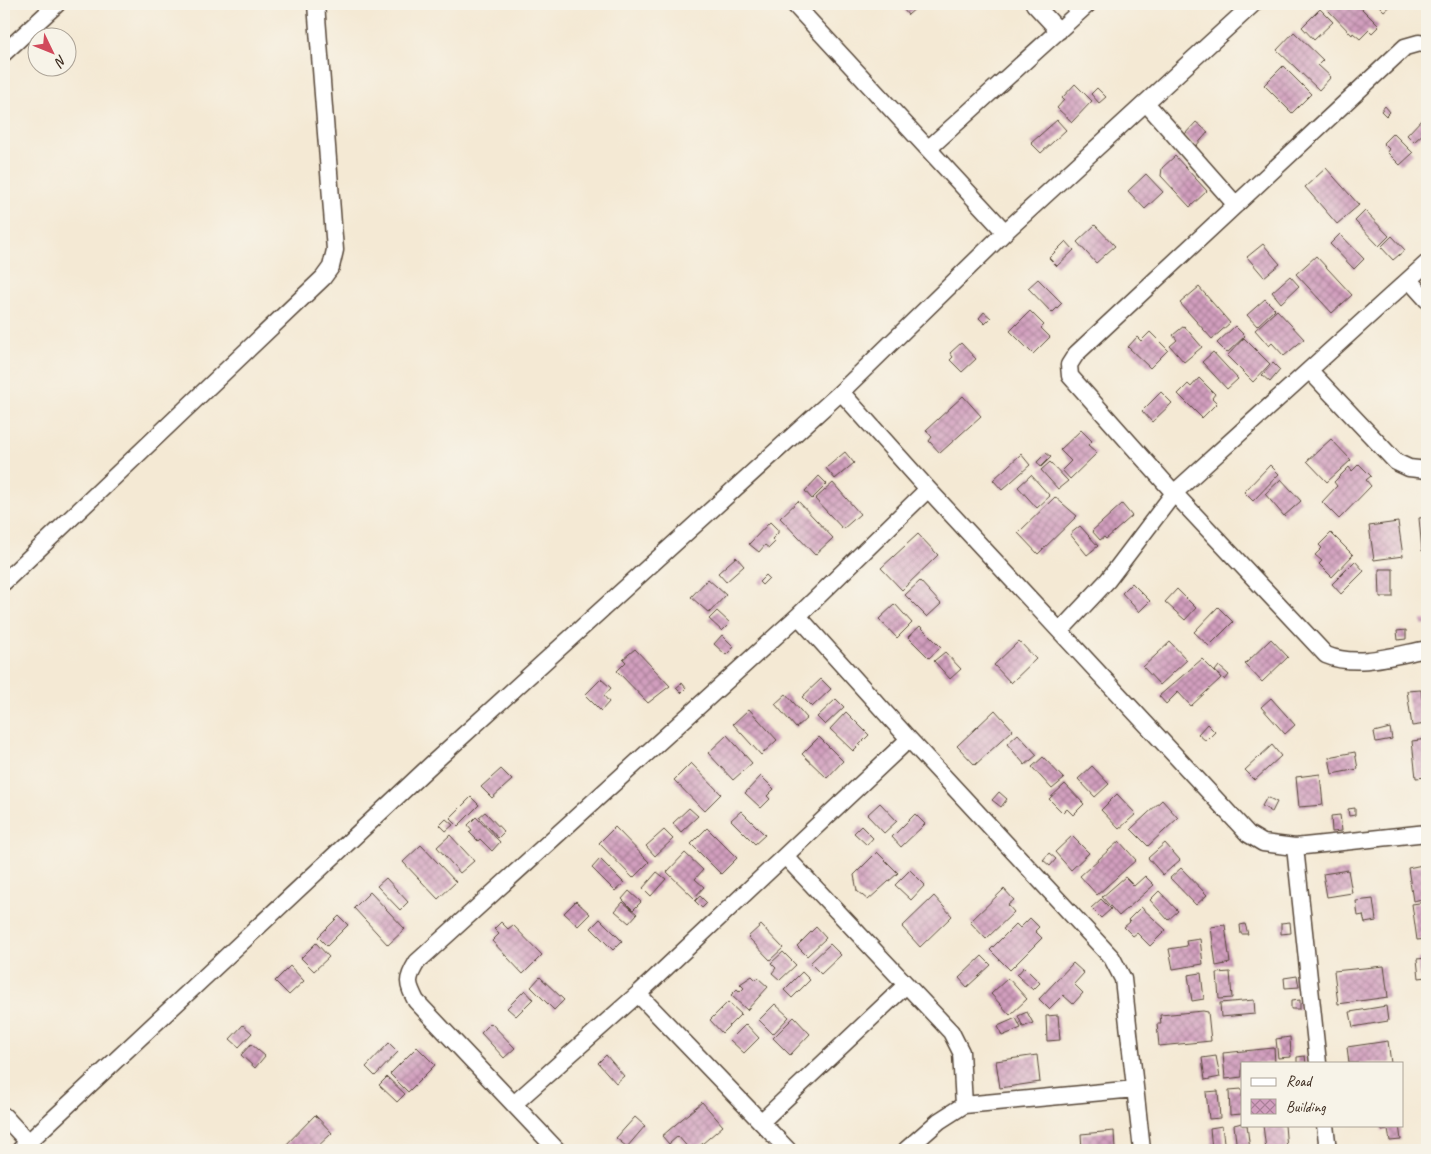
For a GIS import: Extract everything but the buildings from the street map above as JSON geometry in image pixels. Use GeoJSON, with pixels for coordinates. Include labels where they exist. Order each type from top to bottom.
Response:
{"type":"FeatureCollection","features":[{"type":"Feature","properties":{"kind":"street"},"geometry":{"type":"LineString","coordinates":[[4,53],[57,4]]}},
{"type":"Feature","properties":{"kind":"street"},"geometry":{"type":"LineString","coordinates":[[4,582],[324,278],[331,266],[335,250],[316,4]]}},
{"type":"Feature","properties":{"kind":"street"},"geometry":{"type":"LineString","coordinates":[[794,4],[1005,232]]}},
{"type":"Feature","properties":{"kind":"street"},"geometry":{"type":"LineString","coordinates":[[1034,4],[1059,31]]}},
{"type":"Feature","properties":{"kind":"street"},"geometry":{"type":"LineString","coordinates":[[928,149],[1088,4]]}},
{"type":"Feature","properties":{"kind":"street"},"geometry":{"type":"LineString","coordinates":[[4,1116],[24,1146],[433,763],[840,392],[1005,232],[1254,4]]}},
{"type":"Feature","properties":{"kind":"street"},"geometry":{"type":"LineString","coordinates":[[1427,45],[1419,43],[1406,47],[1076,354],[1069,365],[1070,376],[1174,493],[1326,655],[1340,661],[1354,661],[1427,649]]}},
{"type":"Feature","properties":{"kind":"street"},"geometry":{"type":"LineString","coordinates":[[1146,103],[1236,205]]}},
{"type":"Feature","properties":{"kind":"street"},"geometry":{"type":"LineString","coordinates":[[1060,630],[1108,580],[1174,493],[1427,263]]}},
{"type":"Feature","properties":{"kind":"street"},"geometry":{"type":"LineString","coordinates":[[1409,280],[1427,300]]}},
{"type":"Feature","properties":{"kind":"street"},"geometry":{"type":"LineString","coordinates":[[1310,371],[1396,462],[1409,468],[1427,470]]}},
{"type":"Feature","properties":{"kind":"street"},"geometry":{"type":"LineString","coordinates":[[840,392],[1248,834],[1263,843],[1295,847],[1427,833]]}},
{"type":"Feature","properties":{"kind":"street"},"geometry":{"type":"LineString","coordinates":[[557,1150],[416,1001],[408,985],[409,974],[417,962],[798,616],[928,489]]}},
{"type":"Feature","properties":{"kind":"street"},"geometry":{"type":"LineString","coordinates":[[798,616],[1112,958],[1123,980],[1142,1150]]}},
{"type":"Feature","properties":{"kind":"street"},"geometry":{"type":"LineString","coordinates":[[514,1103],[638,994],[786,857],[909,739]]}},
{"type":"Feature","properties":{"kind":"street"},"geometry":{"type":"LineString","coordinates":[[1295,847],[1318,1062]]}},
{"type":"Feature","properties":{"kind":"street"},"geometry":{"type":"LineString","coordinates":[[786,857],[951,1032],[961,1052],[964,1105]]}},
{"type":"Feature","properties":{"kind":"street"},"geometry":{"type":"LineString","coordinates":[[762,1122],[906,985]]}},
{"type":"Feature","properties":{"kind":"street"},"geometry":{"type":"LineString","coordinates":[[638,994],[788,1150]]}},
{"type":"Feature","properties":{"kind":"street"},"geometry":{"type":"LineString","coordinates":[[906,1150],[939,1121],[964,1105],[1135,1089]]}},
{"type":"Feature","properties":{"kind":"street"},"geometry":{"type":"LineString","coordinates":[[1325,1126],[1328,1150]]}}]}
